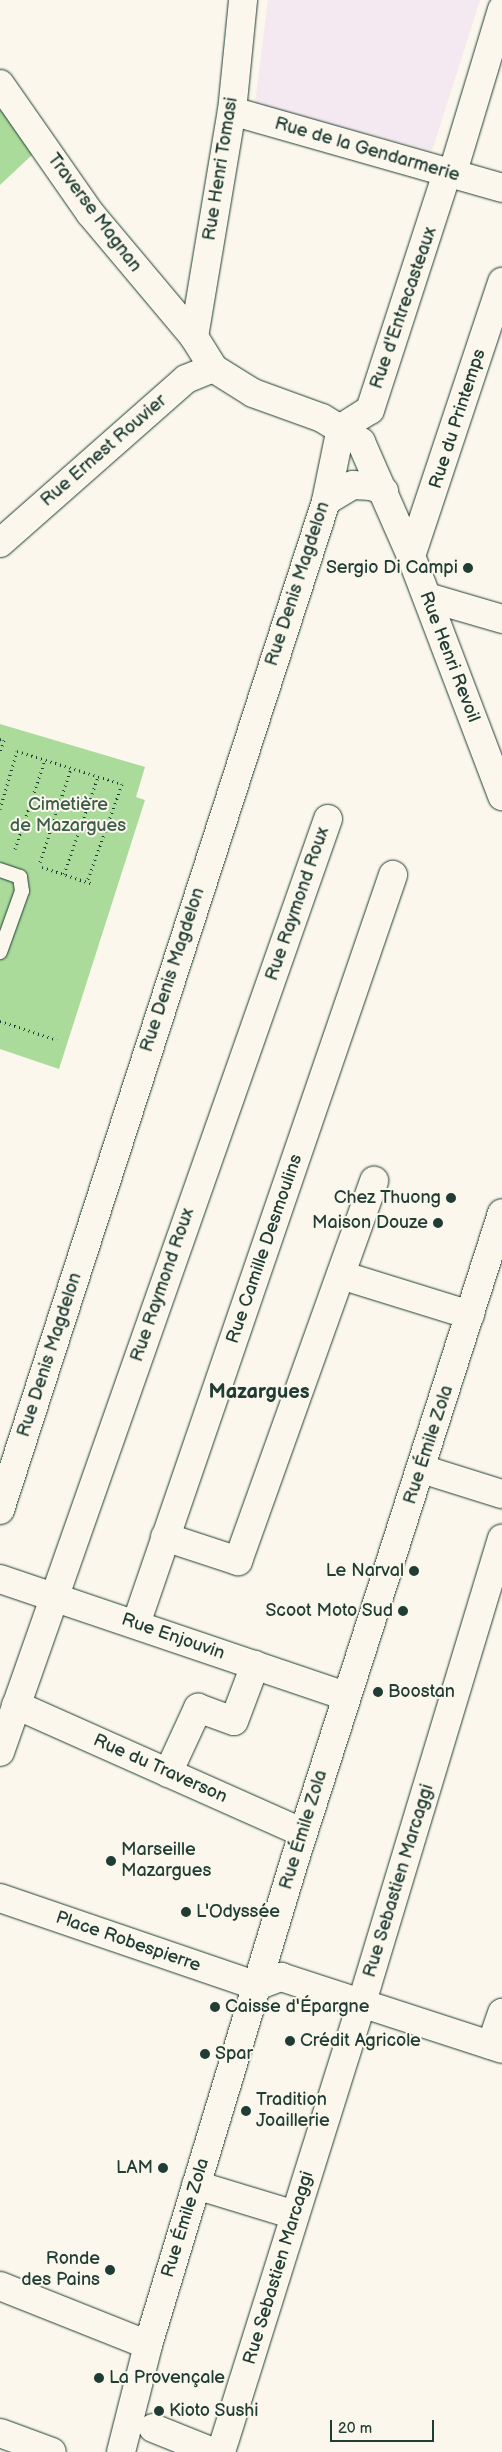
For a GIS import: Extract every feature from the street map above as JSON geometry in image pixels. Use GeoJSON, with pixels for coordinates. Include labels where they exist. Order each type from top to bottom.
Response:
{"type":"FeatureCollection","features":[{"type":"Feature","properties":{"kind":"street","name":"Rue Henri Tomasi"},"geometry":{"type":"LineString","coordinates":[[194,337],[232,111],[243,0]]}},
{"type":"Feature","properties":{"kind":"street","name":"Rue d'Entrecasteaux"},"geometry":{"type":"LineString","coordinates":[[341,428],[370,410],[450,174],[502,9]]}},
{"type":"Feature","properties":{"kind":"street","name":"Traverse Magnan"},"geometry":{"type":"LineString","coordinates":[[0,84],[90,214],[194,337]]}},
{"type":"Feature","properties":{"kind":"street","name":"Rue de la Gendarmerie"},"geometry":{"type":"LineString","coordinates":[[232,111],[502,188]]}},
{"type":"Feature","properties":{"kind":"street","name":"Rue du Printemps"},"geometry":{"type":"LineString","coordinates":[[411,556],[502,282]]}},
{"type":"Feature","properties":{"kind":"street","name":"Rue Henri Revoil"},"geometry":{"type":"LineString","coordinates":[[194,337],[213,368],[253,393],[341,428],[361,442],[411,556],[502,796]]}},
{"type":"Feature","properties":{"kind":"street","name":"Rue Ernest Rouvier"},"geometry":{"type":"LineString","coordinates":[[0,543],[186,378],[213,368]]}},
{"type":"Feature","properties":{"kind":"street","name":"Rue Denis Magdelon"},"geometry":{"type":"LineString","coordinates":[[0,1510],[326,501],[341,428]]}},
{"type":"Feature","properties":{"kind":"street"},"geometry":{"type":"LineString","coordinates":[[326,501],[352,485],[384,491]]}},
{"type":"Feature","properties":{"kind":"street"},"geometry":{"type":"LineString","coordinates":[[427,597],[502,619]]}},
{"type":"Feature","properties":{"kind":"street","name":"Rue Raymond Roux"},"geometry":{"type":"LineString","coordinates":[[0,1752],[53,1596],[328,819]]}},
{"type":"Feature","properties":{"kind":"street","name":"Rue Camille Desmoulins"},"geometry":{"type":"LineString","coordinates":[[136,1624],[394,875]]}},
{"type":"Feature","properties":{"kind":"street"},"geometry":{"type":"LineString","coordinates":[[166,1537],[238,1561],[374,1180]]}},
{"type":"Feature","properties":{"kind":"street","name":"Rue Émile Zola"},"geometry":{"type":"LineString","coordinates":[[121,2452],[148,2345],[345,1696],[422,1470],[502,1212]]}},
{"type":"Feature","properties":{"kind":"street"},"geometry":{"type":"LineString","coordinates":[[341,1275],[470,1315]]}},
{"type":"Feature","properties":{"kind":"street"},"geometry":{"type":"LineString","coordinates":[[422,1470],[502,1494]]}},
{"type":"Feature","properties":{"kind":"street","name":"Rue Sebastien Marcaggi"},"geometry":{"type":"LineString","coordinates":[[220,2452],[362,2002],[502,1539]]}},
{"type":"Feature","properties":{"kind":"street","name":"Rue Enjouvin"},"geometry":{"type":"LineString","coordinates":[[0,1578],[345,1696]]}},
{"type":"Feature","properties":{"kind":"street"},"geometry":{"type":"LineString","coordinates":[[168,1773],[198,1708],[234,1721],[255,1665]]}},
{"type":"Feature","properties":{"kind":"street","name":"Rue du Traverson"},"geometry":{"type":"LineString","coordinates":[[16,1705],[303,1833]]}},
{"type":"Feature","properties":{"kind":"street","name":"Place Robespierre"},"geometry":{"type":"LineString","coordinates":[[0,1898],[257,1986]]}},
{"type":"Feature","properties":{"kind":"street"},"geometry":{"type":"LineString","coordinates":[[257,1986],[281,1977],[497,2047],[502,2013]]}},
{"type":"Feature","properties":{"kind":"street"},"geometry":{"type":"LineString","coordinates":[[196,2185],[296,2215]]}},
{"type":"Feature","properties":{"kind":"street"},"geometry":{"type":"LineString","coordinates":[[0,2286],[148,2345]]}},
{"type":"Feature","properties":{"kind":"street"},"geometry":{"type":"LineString","coordinates":[[153,2428],[213,2452]]}},
{"type":"Feature","properties":{"kind":"street"},"geometry":{"type":"LineString","coordinates":[[0,2433],[52,2452]]}},
{"type":"Feature","properties":{"kind":"lane"},"geometry":{"type":"LineString","coordinates":[[0,870],[20,877],[22,891],[0,952]]}},
{"type":"Feature","properties":{"kind":"path"},"geometry":{"type":"LineString","coordinates":[[0,739],[4,740],[0,752]]}},
{"type":"Feature","properties":{"kind":"path"},"geometry":{"type":"LineString","coordinates":[[0,809],[17,751],[122,784],[87,882]]}},
{"type":"Feature","properties":{"kind":"path"},"geometry":{"type":"LineString","coordinates":[[12,857],[45,760]]}},
{"type":"Feature","properties":{"kind":"path"},"geometry":{"type":"LineString","coordinates":[[39,866],[71,768]]}},
{"type":"Feature","properties":{"kind":"path"},"geometry":{"type":"LineString","coordinates":[[64,874],[98,777]]}},
{"type":"Feature","properties":{"kind":"path"},"geometry":{"type":"LineString","coordinates":[[30,862],[94,884]]}},
{"type":"Feature","properties":{"kind":"path"},"geometry":{"type":"LineString","coordinates":[[0,1021],[57,1040]]}},
{"type":"Feature","properties":{"kind":"shaded area"},"geometry":{"type":"Polygon","coordinates":[[[268,0],[480,0],[432,151],[255,104],[268,0]]]}},
{"type":"Feature","properties":{"kind":"green space"},"geometry":{"type":"Polygon","coordinates":[[[0,101],[33,154],[0,185],[0,101]]]}},
{"type":"Feature","properties":{"kind":"green space","name":"Cimetière de Mazargues"},"geometry":{"type":"Polygon","coordinates":[[[0,724],[145,767],[136,797],[145,800],[59,1069],[0,1049],[0,724]]]}},
{"type":"Feature","properties":{"kind":"place","name":"Sergio Di Campi"},"geometry":{"type":"Point","coordinates":[468,568]}},
{"type":"Feature","properties":{"kind":"place","name":"Chez Thuong"},"geometry":{"type":"Point","coordinates":[451,1198]}},
{"type":"Feature","properties":{"kind":"place","name":"Maison Douze"},"geometry":{"type":"Point","coordinates":[438,1223]}},
{"type":"Feature","properties":{"kind":"place","name":"Le Narval"},"geometry":{"type":"Point","coordinates":[414,1571]}},
{"type":"Feature","properties":{"kind":"place","name":"Scoot Moto Sud"},"geometry":{"type":"Point","coordinates":[403,1611]}},
{"type":"Feature","properties":{"kind":"place","name":"Boostan"},"geometry":{"type":"Point","coordinates":[378,1692]}},
{"type":"Feature","properties":{"kind":"place","name":"Marseille Mazargues"},"geometry":{"type":"Point","coordinates":[111,1861]}},
{"type":"Feature","properties":{"kind":"place","name":"L'Odyssée"},"geometry":{"type":"Point","coordinates":[186,1912]}},
{"type":"Feature","properties":{"kind":"place","name":"Caisse d'Épargne"},"geometry":{"type":"Point","coordinates":[215,2007]}},
{"type":"Feature","properties":{"kind":"place","name":"Crédit Agricole"},"geometry":{"type":"Point","coordinates":[290,2041]}},
{"type":"Feature","properties":{"kind":"place","name":"Spar"},"geometry":{"type":"Point","coordinates":[205,2054]}},
{"type":"Feature","properties":{"kind":"place","name":"Tradition Joaillerie"},"geometry":{"type":"Point","coordinates":[246,2111]}},
{"type":"Feature","properties":{"kind":"place","name":"LAM"},"geometry":{"type":"Point","coordinates":[163,2168]}},
{"type":"Feature","properties":{"kind":"place","name":"Ronde des Pains"},"geometry":{"type":"Point","coordinates":[110,2270]}},
{"type":"Feature","properties":{"kind":"place","name":"La Provençale"},"geometry":{"type":"Point","coordinates":[99,2378]}},
{"type":"Feature","properties":{"kind":"place","name":"Kioto Sushi"},"geometry":{"type":"Point","coordinates":[159,2411]}},
{"type":"Feature","properties":{"kind":"district","name":"Mazargues"},"geometry":{"type":"Point","coordinates":[259,1392]}}]}
